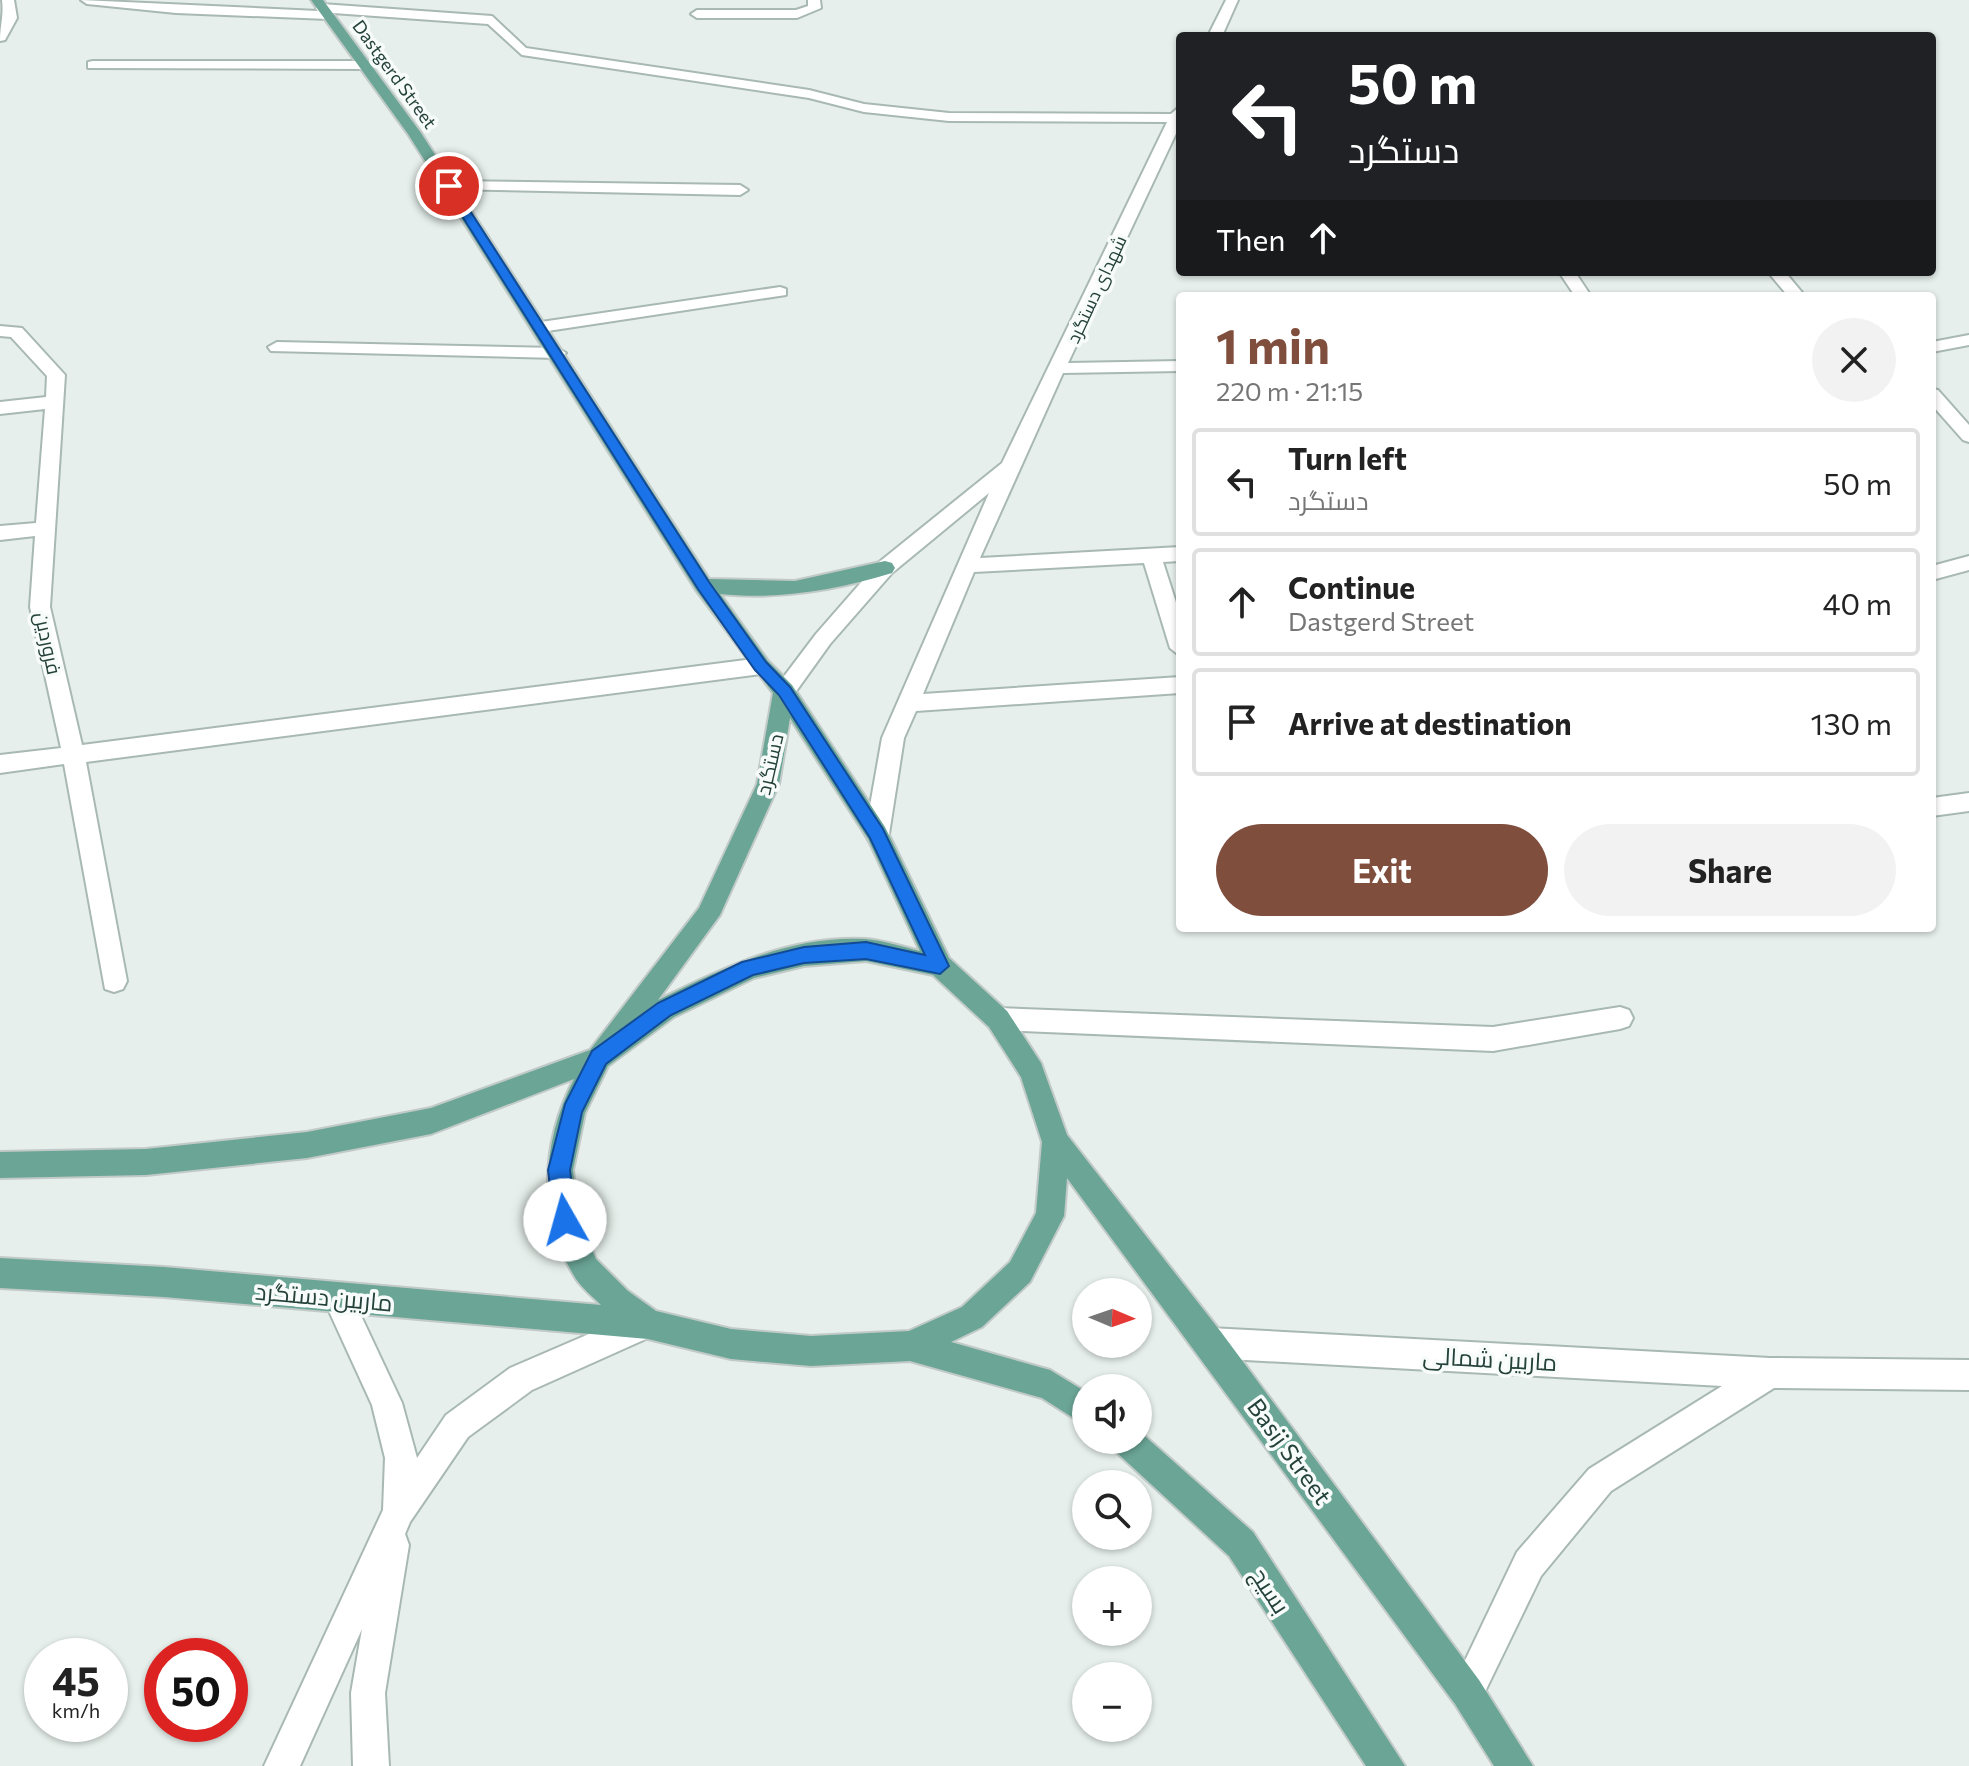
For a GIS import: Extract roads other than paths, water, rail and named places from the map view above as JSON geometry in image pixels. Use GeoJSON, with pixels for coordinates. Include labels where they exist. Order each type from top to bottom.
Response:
{"type":"FeatureCollection","features":[{"type":"Feature","properties":{"kind":"main road","name":"Dastgerd Street"},"geometry":{"type":"LineString","coordinates":[[322,7],[449,186],[703,585],[761,666],[784,691]]}},
{"type":"Feature","properties":{"kind":"main road"},"geometry":{"type":"LineString","coordinates":[[703,585],[751,591],[789,590],[830,585],[885,568]]}},
{"type":"Feature","properties":{"kind":"main road","name":"دستگرد"},"geometry":{"type":"LineString","coordinates":[[784,691],[877,834],[940,966]]}},
{"type":"Feature","properties":{"kind":"main road","name":"دستگرد"},"geometry":{"type":"LineString","coordinates":[[649,1324],[618,1301],[586,1269],[565,1220],[559,1170],[572,1111],[599,1058],[708,915],[768,784],[784,691]]}},
{"type":"Feature","properties":{"kind":"main road"},"geometry":{"type":"LineString","coordinates":[[0,1165],[146,1162],[307,1145],[431,1121],[599,1058],[665,1009],[749,968],[804,955],[866,950],[940,966],[998,1019],[1032,1072],[1056,1142],[1050,1216],[1020,1272],[972,1317],[910,1346]]}},
{"type":"Feature","properties":{"kind":"main road","name":"Basij Street"},"geometry":{"type":"LineString","coordinates":[[1056,1142],[1210,1343],[1467,1692],[1515,1766]]}},
{"type":"Feature","properties":{"kind":"main road","name":"ماربین دستگرد"},"geometry":{"type":"LineString","coordinates":[[0,1273],[164,1282],[649,1324]]}},
{"type":"Feature","properties":{"kind":"main road"},"geometry":{"type":"LineString","coordinates":[[649,1324],[731,1344],[811,1351],[910,1346],[1050,1385],[1072,1401]]}},
{"type":"Feature","properties":{"kind":"main road","name":"بسیج"},"geometry":{"type":"LineString","coordinates":[[1141,1454],[1241,1544],[1387,1766]]}},
{"type":"Feature","properties":{"kind":"street"},"geometry":{"type":"LineString","coordinates":[[0,37],[11,18],[8,0]]}},
{"type":"Feature","properties":{"kind":"street"},"geometry":{"type":"LineString","coordinates":[[87,0],[176,9],[322,7],[492,20],[522,51],[783,89],[864,108],[949,117],[1176,124]]}},
{"type":"Feature","properties":{"kind":"street"},"geometry":{"type":"LineString","coordinates":[[697,14],[797,14],[815,8],[814,0]]}},
{"type":"Feature","properties":{"kind":"street"},"geometry":{"type":"LineString","coordinates":[[1217,32],[1232,0]]}},
{"type":"Feature","properties":{"kind":"street"},"geometry":{"type":"LineString","coordinates":[[93,65],[364,65]]}},
{"type":"Feature","properties":{"kind":"street","name":"شهدای دستگرد"},"geometry":{"type":"LineString","coordinates":[[877,834],[893,738],[907,703],[1010,466],[1176,124]]}},
{"type":"Feature","properties":{"kind":"street"},"geometry":{"type":"LineString","coordinates":[[449,186],[740,190]]}},
{"type":"Feature","properties":{"kind":"street"},"geometry":{"type":"LineString","coordinates":[[1780,276],[1794,292]]}},
{"type":"Feature","properties":{"kind":"street"},"geometry":{"type":"LineString","coordinates":[[541,327],[780,292]]}},
{"type":"Feature","properties":{"kind":"street","name":"فروردین"},"geometry":{"type":"LineString","coordinates":[[0,331],[16,332],[56,375],[40,607],[74,757],[114,981]]}},
{"type":"Feature","properties":{"kind":"street"},"geometry":{"type":"LineString","coordinates":[[1936,346],[1969,340]]}},
{"type":"Feature","properties":{"kind":"street"},"geometry":{"type":"LineString","coordinates":[[277,347],[557,353]]}},
{"type":"Feature","properties":{"kind":"street"},"geometry":{"type":"LineString","coordinates":[[1059,368],[1176,366]]}},
{"type":"Feature","properties":{"kind":"street"},"geometry":{"type":"LineString","coordinates":[[1936,399],[1969,436]]}},
{"type":"Feature","properties":{"kind":"street"},"geometry":{"type":"LineString","coordinates":[[0,408],[54,402]]}},
{"type":"Feature","properties":{"kind":"street","name":"شهدای دستگرد"},"geometry":{"type":"LineString","coordinates":[[784,691],[823,639],[885,568],[1010,466]]}},
{"type":"Feature","properties":{"kind":"street"},"geometry":{"type":"LineString","coordinates":[[0,533],[45,529]]}},
{"type":"Feature","properties":{"kind":"street"},"geometry":{"type":"LineString","coordinates":[[968,566],[1176,554]]}},
{"type":"Feature","properties":{"kind":"street"},"geometry":{"type":"LineString","coordinates":[[1151,555],[1176,630]]}},
{"type":"Feature","properties":{"kind":"street"},"geometry":{"type":"LineString","coordinates":[[1936,572],[1969,563]]}},
{"type":"Feature","properties":{"kind":"street"},"geometry":{"type":"LineString","coordinates":[[0,764],[74,757],[761,666]]}},
{"type":"Feature","properties":{"kind":"street"},"geometry":{"type":"LineString","coordinates":[[907,703],[1176,685]]}},
{"type":"Feature","properties":{"kind":"street"},"geometry":{"type":"LineString","coordinates":[[1936,806],[1969,802]]}},
{"type":"Feature","properties":{"kind":"street"},"geometry":{"type":"LineString","coordinates":[[998,1019],[1493,1039],[1620,1018]]}},
{"type":"Feature","properties":{"kind":"street"},"geometry":{"type":"LineString","coordinates":[[338,1298],[387,1403],[401,1458],[399,1511],[368,1693],[371,1766]]}},
{"type":"Feature","properties":{"kind":"street"},"geometry":{"type":"LineString","coordinates":[[282,1766],[399,1511],[457,1426],[521,1379],[649,1324]]}},
{"type":"Feature","properties":{"kind":"street","name":"ماربین شمالی"},"geometry":{"type":"LineString","coordinates":[[1210,1343],[1770,1373],[1969,1375]]}},
{"type":"Feature","properties":{"kind":"street"},"geometry":{"type":"LineString","coordinates":[[1467,1692],[1529,1564],[1600,1480],[1770,1373]]}}]}
